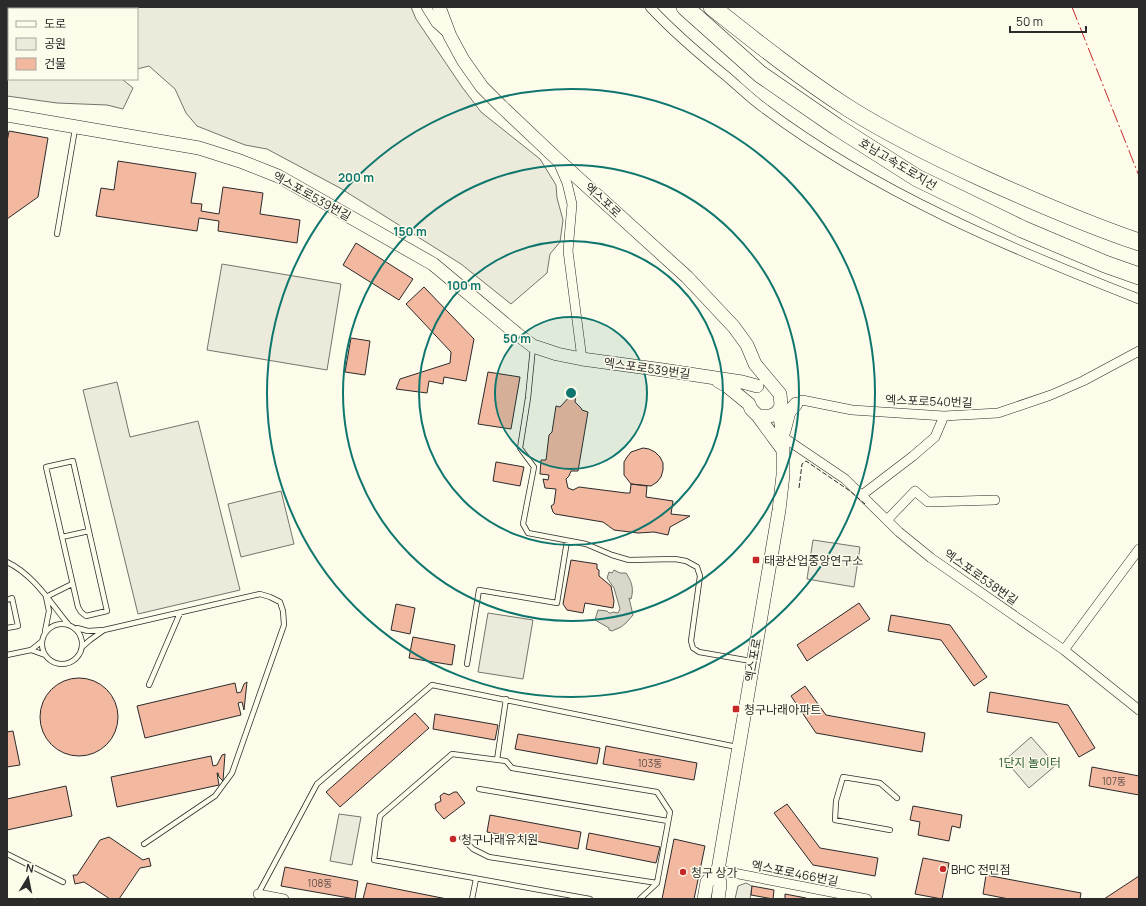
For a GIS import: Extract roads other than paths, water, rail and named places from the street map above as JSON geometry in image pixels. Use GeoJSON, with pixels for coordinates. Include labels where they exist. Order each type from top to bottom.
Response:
{"type":"FeatureCollection","features":[{"type":"Feature","properties":{"kind":"highway","name":"호남고속도로지선"},"geometry":{"type":"LineString","coordinates":[[685,7],[760,74],[837,127],[917,178],[1022,229],[1105,264],[1139,276]]}},
{"type":"Feature","properties":{"kind":"highway","name":"호남고속도로지선"},"geometry":{"type":"LineString","coordinates":[[712,7],[773,56],[849,108],[929,153],[1034,202],[1109,232],[1139,242]]}},
{"type":"Feature","properties":{"kind":"main road","name":"엑스포로"},"geometry":{"type":"LineString","coordinates":[[439,7],[450,36],[463,60],[482,87],[557,159],[687,277],[734,327],[747,345],[755,367]]}},
{"type":"Feature","properties":{"kind":"main road","name":"엑스포로539번길"},"geometry":{"type":"LineString","coordinates":[[7,115],[199,148],[240,161],[278,176],[433,264],[533,346],[557,354],[582,359],[663,370],[758,386]]}},
{"type":"Feature","properties":{"kind":"main road"},"geometry":{"type":"LineString","coordinates":[[736,382],[744,380],[755,367]]}},
{"type":"Feature","properties":{"kind":"main road"},"geometry":{"type":"LineString","coordinates":[[755,367],[758,386]]}},
{"type":"Feature","properties":{"kind":"main road"},"geometry":{"type":"LineString","coordinates":[[755,367],[775,388],[781,399],[780,407],[783,436]]}},
{"type":"Feature","properties":{"kind":"main road"},"geometry":{"type":"LineString","coordinates":[[711,378],[727,386],[749,404]]}},
{"type":"Feature","properties":{"kind":"main road"},"geometry":{"type":"LineString","coordinates":[[783,450],[758,416],[750,409],[750,394],[758,386],[768,384],[799,402]]}},
{"type":"Feature","properties":{"kind":"main road"},"geometry":{"type":"LineString","coordinates":[[758,416],[770,416],[775,414],[780,407],[799,402]]}},
{"type":"Feature","properties":{"kind":"main road"},"geometry":{"type":"LineString","coordinates":[[783,436],[789,412],[799,402]]}},
{"type":"Feature","properties":{"kind":"main road"},"geometry":{"type":"LineString","coordinates":[[768,429],[783,436]]}},
{"type":"Feature","properties":{"kind":"main road","name":"엑스포로"},"geometry":{"type":"LineString","coordinates":[[718,899],[720,885],[718,870],[784,475],[783,436]]}},
{"type":"Feature","properties":{"kind":"main road","name":"엑스포로"},"geometry":{"type":"LineString","coordinates":[[704,899],[707,882],[718,870]]}},
{"type":"Feature","properties":{"kind":"street","name":"엑스포로"},"geometry":{"type":"LineString","coordinates":[[426,7],[436,23],[450,36]]}},
{"type":"Feature","properties":{"kind":"street"},"geometry":{"type":"LineString","coordinates":[[650,7],[673,32],[764,109],[821,148],[890,188],[960,224],[1066,270],[1139,299]]}},
{"type":"Feature","properties":{"kind":"street"},"geometry":{"type":"LineString","coordinates":[[557,159],[567,183],[572,204],[568,252],[582,359]]}},
{"type":"Feature","properties":{"kind":"street","name":"엑스포로540번길"},"geometry":{"type":"LineString","coordinates":[[799,402],[852,410],[944,416],[998,413],[1045,398],[1083,381],[1139,351]]}},
{"type":"Feature","properties":{"kind":"street"},"geometry":{"type":"LineString","coordinates":[[862,496],[935,437],[944,416]]}},
{"type":"Feature","properties":{"kind":"street","name":"엑스포로538번길"},"geometry":{"type":"LineString","coordinates":[[783,436],[845,479],[886,520],[931,558],[1064,650],[1139,710]]}},
{"type":"Feature","properties":{"kind":"street"},"geometry":{"type":"LineString","coordinates":[[886,520],[915,491],[928,502],[995,500]]}},
{"type":"Feature","properties":{"kind":"street"},"geometry":{"type":"LineString","coordinates":[[1064,650],[1139,549]]}},
{"type":"Feature","properties":{"kind":"street","name":"엑스포로466번길"},"geometry":{"type":"LineString","coordinates":[[718,870],[867,899]]}},
{"type":"Feature","properties":{"kind":"street"},"geometry":{"type":"LineString","coordinates":[[258,894],[284,899]]}},
{"type":"Feature","properties":{"kind":"lane"},"geometry":{"type":"LineString","coordinates":[[57,234],[76,127]]}},
{"type":"Feature","properties":{"kind":"lane"},"geometry":{"type":"LineString","coordinates":[[533,346],[528,398],[520,448],[534,467],[523,524],[528,533],[586,544],[612,556],[629,560],[675,559],[686,561],[697,567],[700,576],[691,641],[693,648],[699,652],[753,662]]}},
{"type":"Feature","properties":{"kind":"lane"},"geometry":{"type":"LineString","coordinates":[[73,461],[89,531],[107,611],[86,616],[78,608],[46,467],[73,461]]}},
{"type":"Feature","properties":{"kind":"lane"},"geometry":{"type":"LineString","coordinates":[[62,537],[89,531]]}},
{"type":"Feature","properties":{"kind":"lane"},"geometry":{"type":"LineString","coordinates":[[467,664],[479,590],[557,603],[566,541]]}},
{"type":"Feature","properties":{"kind":"lane"},"geometry":{"type":"LineString","coordinates":[[7,562],[25,573],[33,581],[71,626],[79,633],[82,642],[81,652],[75,660],[66,664],[56,664],[44,655],[31,650]]}},
{"type":"Feature","properties":{"kind":"lane"},"geometry":{"type":"LineString","coordinates":[[46,597],[72,584]]}},
{"type":"Feature","properties":{"kind":"lane"},"geometry":{"type":"LineString","coordinates":[[44,633],[51,626],[60,623],[81,630],[104,630],[260,594],[280,602],[283,611],[284,625],[232,774],[215,796],[144,844]]}},
{"type":"Feature","properties":{"kind":"lane"},"geometry":{"type":"LineString","coordinates":[[44,655],[41,642],[49,611],[46,597]]}},
{"type":"Feature","properties":{"kind":"lane"},"geometry":{"type":"LineString","coordinates":[[7,600],[12,598],[18,626],[7,628]]}},
{"type":"Feature","properties":{"kind":"lane"},"geometry":{"type":"LineString","coordinates":[[149,685],[180,613]]}},
{"type":"Feature","properties":{"kind":"lane"},"geometry":{"type":"LineString","coordinates":[[82,647],[104,630]]}},
{"type":"Feature","properties":{"kind":"lane"},"geometry":{"type":"LineString","coordinates":[[7,655],[31,650],[41,642]]}},
{"type":"Feature","properties":{"kind":"lane"},"geometry":{"type":"LineString","coordinates":[[258,894],[317,784],[432,685],[738,747]]}},
{"type":"Feature","properties":{"kind":"lane"},"geometry":{"type":"LineString","coordinates":[[497,760],[506,699]]}},
{"type":"Feature","properties":{"kind":"lane"},"geometry":{"type":"LineString","coordinates":[[590,899],[374,860],[380,816],[452,754],[506,761],[512,768],[657,792],[670,812],[657,883],[640,899]]}},
{"type":"Feature","properties":{"kind":"lane"},"geometry":{"type":"LineString","coordinates":[[890,830],[835,820],[836,801],[843,777],[880,783],[897,798]]}},
{"type":"Feature","properties":{"kind":"lane"},"geometry":{"type":"LineString","coordinates":[[480,789],[668,821]]}},
{"type":"Feature","properties":{"kind":"lane"},"geometry":{"type":"LineString","coordinates":[[462,838],[473,849],[490,857],[657,883]]}},
{"type":"Feature","properties":{"kind":"lane"},"geometry":{"type":"LineString","coordinates":[[7,854],[62,882]]}},
{"type":"Feature","properties":{"kind":"lane"},"geometry":{"type":"LineString","coordinates":[[472,899],[476,878]]}},
{"type":"Feature","properties":{"kind":"place","name":"태광산업중앙연구소"},"geometry":{"type":"Point","coordinates":[756,560]}},
{"type":"Feature","properties":{"kind":"place","name":"청구나래아파트"},"geometry":{"type":"Point","coordinates":[736,709]}},
{"type":"Feature","properties":{"kind":"place","name":"청구나래유치원"},"geometry":{"type":"Point","coordinates":[453,839]}},
{"type":"Feature","properties":{"kind":"place","name":"BHC 전민점"},"geometry":{"type":"Point","coordinates":[943,869]}},
{"type":"Feature","properties":{"kind":"place","name":"청구 상가"},"geometry":{"type":"Point","coordinates":[683,872]}},
{"type":"Feature","properties":{"kind":"park label","name":"1단지 놀이터"},"geometry":{"type":"Point","coordinates":[1030,762]}}]}
